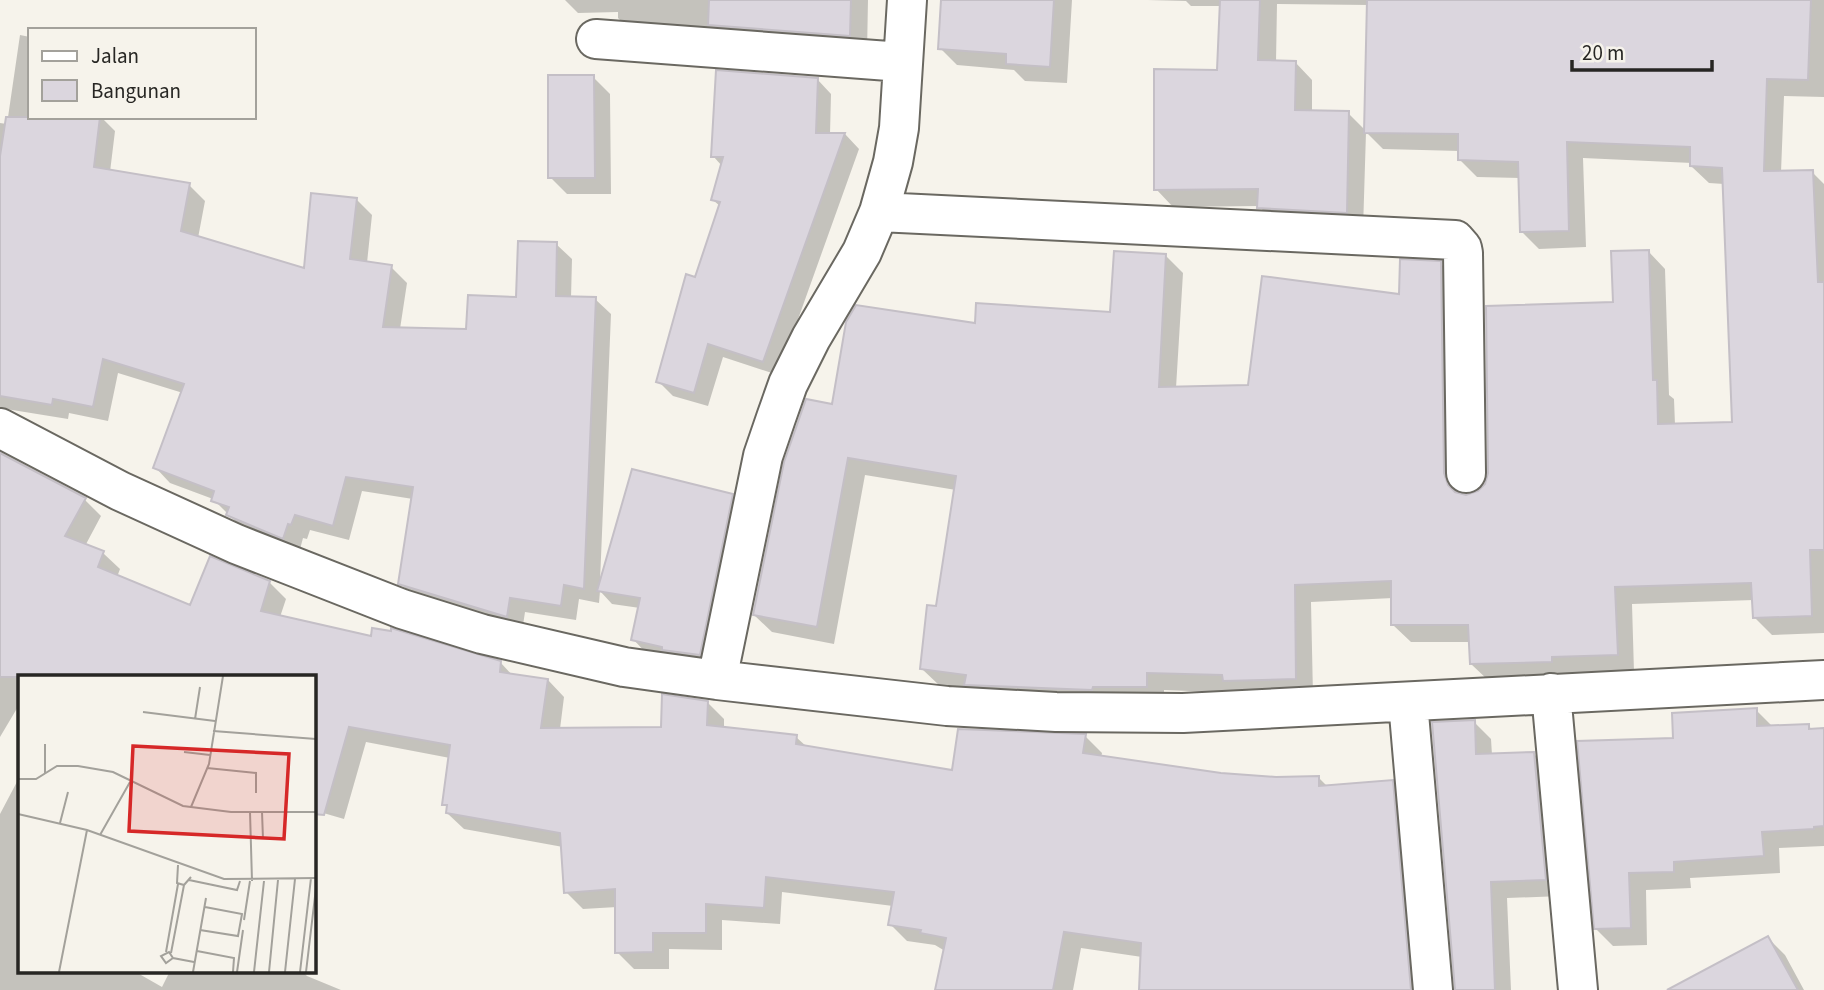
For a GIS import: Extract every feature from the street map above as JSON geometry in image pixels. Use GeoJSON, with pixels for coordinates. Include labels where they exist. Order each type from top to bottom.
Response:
{"type":"FeatureCollection","features":[{"type":"Feature","properties":{"kind":"street"},"geometry":{"type":"LineString","coordinates":[[717,680],[763,456],[776,418],[811,338],[862,252],[880,212],[899,128],[907,0]]}},
{"type":"Feature","properties":{"kind":"street"},"geometry":{"type":"LineString","coordinates":[[596,39],[902,62]]}},
{"type":"Feature","properties":{"kind":"street"},"geometry":{"type":"LineString","coordinates":[[880,212],[1455,240],[1463,253],[1466,473]]}},
{"type":"Feature","properties":{"kind":"street"},"geometry":{"type":"LineString","coordinates":[[0,428],[120,491],[236,544],[402,609],[482,634],[624,667],[717,680],[947,706],[1056,712],[1183,713],[1824,680]]}},
{"type":"Feature","properties":{"kind":"street"},"geometry":{"type":"LineString","coordinates":[[1551,693],[1578,990]]}},
{"type":"Feature","properties":{"kind":"street"},"geometry":{"type":"LineString","coordinates":[[1408,702],[1433,990]]}},
{"type":"Feature","properties":{"kind":"building"},"geometry":{"type":"Polygon","coordinates":[[[709,0],[851,0],[850,36],[708,25],[709,0]]]}},
{"type":"Feature","properties":{"kind":"building"},"geometry":{"type":"Polygon","coordinates":[[[941,0],[1054,0],[1050,67],[1006,64],[1006,54],[938,49],[941,0]]]}},
{"type":"Feature","properties":{"kind":"building"},"geometry":{"type":"Polygon","coordinates":[[[1220,0],[1260,0],[1258,60],[1296,61],[1295,110],[1349,111],[1347,213],[1257,208],[1258,189],[1154,190],[1154,69],[1217,70],[1220,0]]]}},
{"type":"Feature","properties":{"kind":"building"},"geometry":{"type":"Polygon","coordinates":[[[1367,0],[1811,0],[1808,80],[1767,79],[1764,171],[1813,170],[1818,282],[1824,282],[1824,550],[1810,550],[1812,616],[1753,618],[1751,583],[1615,587],[1618,655],[1552,657],[1552,662],[1470,664],[1468,625],[1391,625],[1391,581],[1295,585],[1296,679],[1223,681],[1222,675],[1147,673],[1147,687],[1093,687],[1092,690],[964,685],[966,675],[920,669],[927,605],[936,606],[956,476],[848,458],[817,627],[753,615],[784,462],[806,399],[832,404],[846,322],[856,305],[975,323],[976,303],[1110,312],[1114,251],[1166,254],[1159,387],[1248,385],[1262,276],[1399,294],[1400,259],[1441,261],[1444,473],[1448,485],[1455,492],[1466,495],[1478,491],[1485,484],[1488,473],[1486,306],[1613,302],[1611,251],[1649,250],[1653,380],[1657,380],[1658,424],[1732,422],[1722,168],[1690,166],[1690,147],[1567,142],[1569,231],[1520,232],[1518,162],[1458,160],[1458,134],[1364,133],[1367,0]]]}},
{"type":"Feature","properties":{"kind":"building"},"geometry":{"type":"Polygon","coordinates":[[[716,70],[818,78],[816,133],[845,133],[763,362],[708,344],[694,393],[656,382],[686,274],[695,277],[720,202],[711,200],[723,157],[711,157],[716,70]]]}},
{"type":"Feature","properties":{"kind":"building"},"geometry":{"type":"Polygon","coordinates":[[[548,75],[594,75],[595,178],[548,178],[548,75]]]}},
{"type":"Feature","properties":{"kind":"building"},"geometry":{"type":"Polygon","coordinates":[[[6,117],[100,119],[94,167],[190,183],[181,231],[304,268],[311,193],[357,198],[350,259],[392,265],[383,327],[466,329],[468,295],[516,297],[518,241],[557,242],[556,296],[596,297],[584,589],[564,585],[561,606],[510,598],[507,617],[398,584],[413,487],[346,477],[333,526],[295,515],[291,525],[288,524],[283,539],[226,515],[229,507],[211,501],[214,491],[153,468],[184,384],[103,359],[93,407],[53,399],[52,405],[0,396],[0,156],[6,117]]]}},
{"type":"Feature","properties":{"kind":"building"},"geometry":{"type":"Polygon","coordinates":[[[0,453],[86,498],[65,536],[104,551],[98,567],[190,605],[210,556],[270,581],[261,611],[371,636],[372,628],[391,631],[391,628],[501,661],[500,672],[548,679],[541,728],[661,727],[662,694],[708,701],[707,725],[797,735],[796,744],[952,770],[958,729],[1086,734],[1083,753],[1221,773],[1276,777],[1319,776],[1319,786],[1393,780],[1411,990],[1139,990],[1141,943],[1064,932],[1053,990],[935,990],[946,938],[920,933],[921,930],[888,925],[894,892],[766,877],[764,908],[706,904],[706,933],[653,933],[653,952],[615,953],[615,889],[564,893],[560,833],[446,813],[447,805],[442,805],[450,745],[349,727],[324,815],[315,814],[315,675],[0,677],[0,453]]]}},
{"type":"Feature","properties":{"kind":"building"},"geometry":{"type":"Polygon","coordinates":[[[632,469],[733,494],[700,655],[662,650],[662,647],[631,640],[640,598],[597,591],[632,469]]]}},
{"type":"Feature","properties":{"kind":"building"},"geometry":{"type":"Polygon","coordinates":[[[1757,708],[1757,726],[1809,724],[1809,729],[1824,728],[1824,826],[1762,832],[1764,856],[1674,862],[1674,872],[1629,873],[1631,928],[1594,929],[1577,741],[1673,738],[1672,713],[1757,708]]]}},
{"type":"Feature","properties":{"kind":"building"},"geometry":{"type":"Polygon","coordinates":[[[1475,720],[1476,754],[1534,752],[1546,880],[1491,882],[1495,990],[1455,990],[1432,722],[1475,720]]]}},
{"type":"Feature","properties":{"kind":"building"},"geometry":{"type":"Polygon","coordinates":[[[1768,936],[1798,990],[1667,990],[1768,936]]]}}]}
